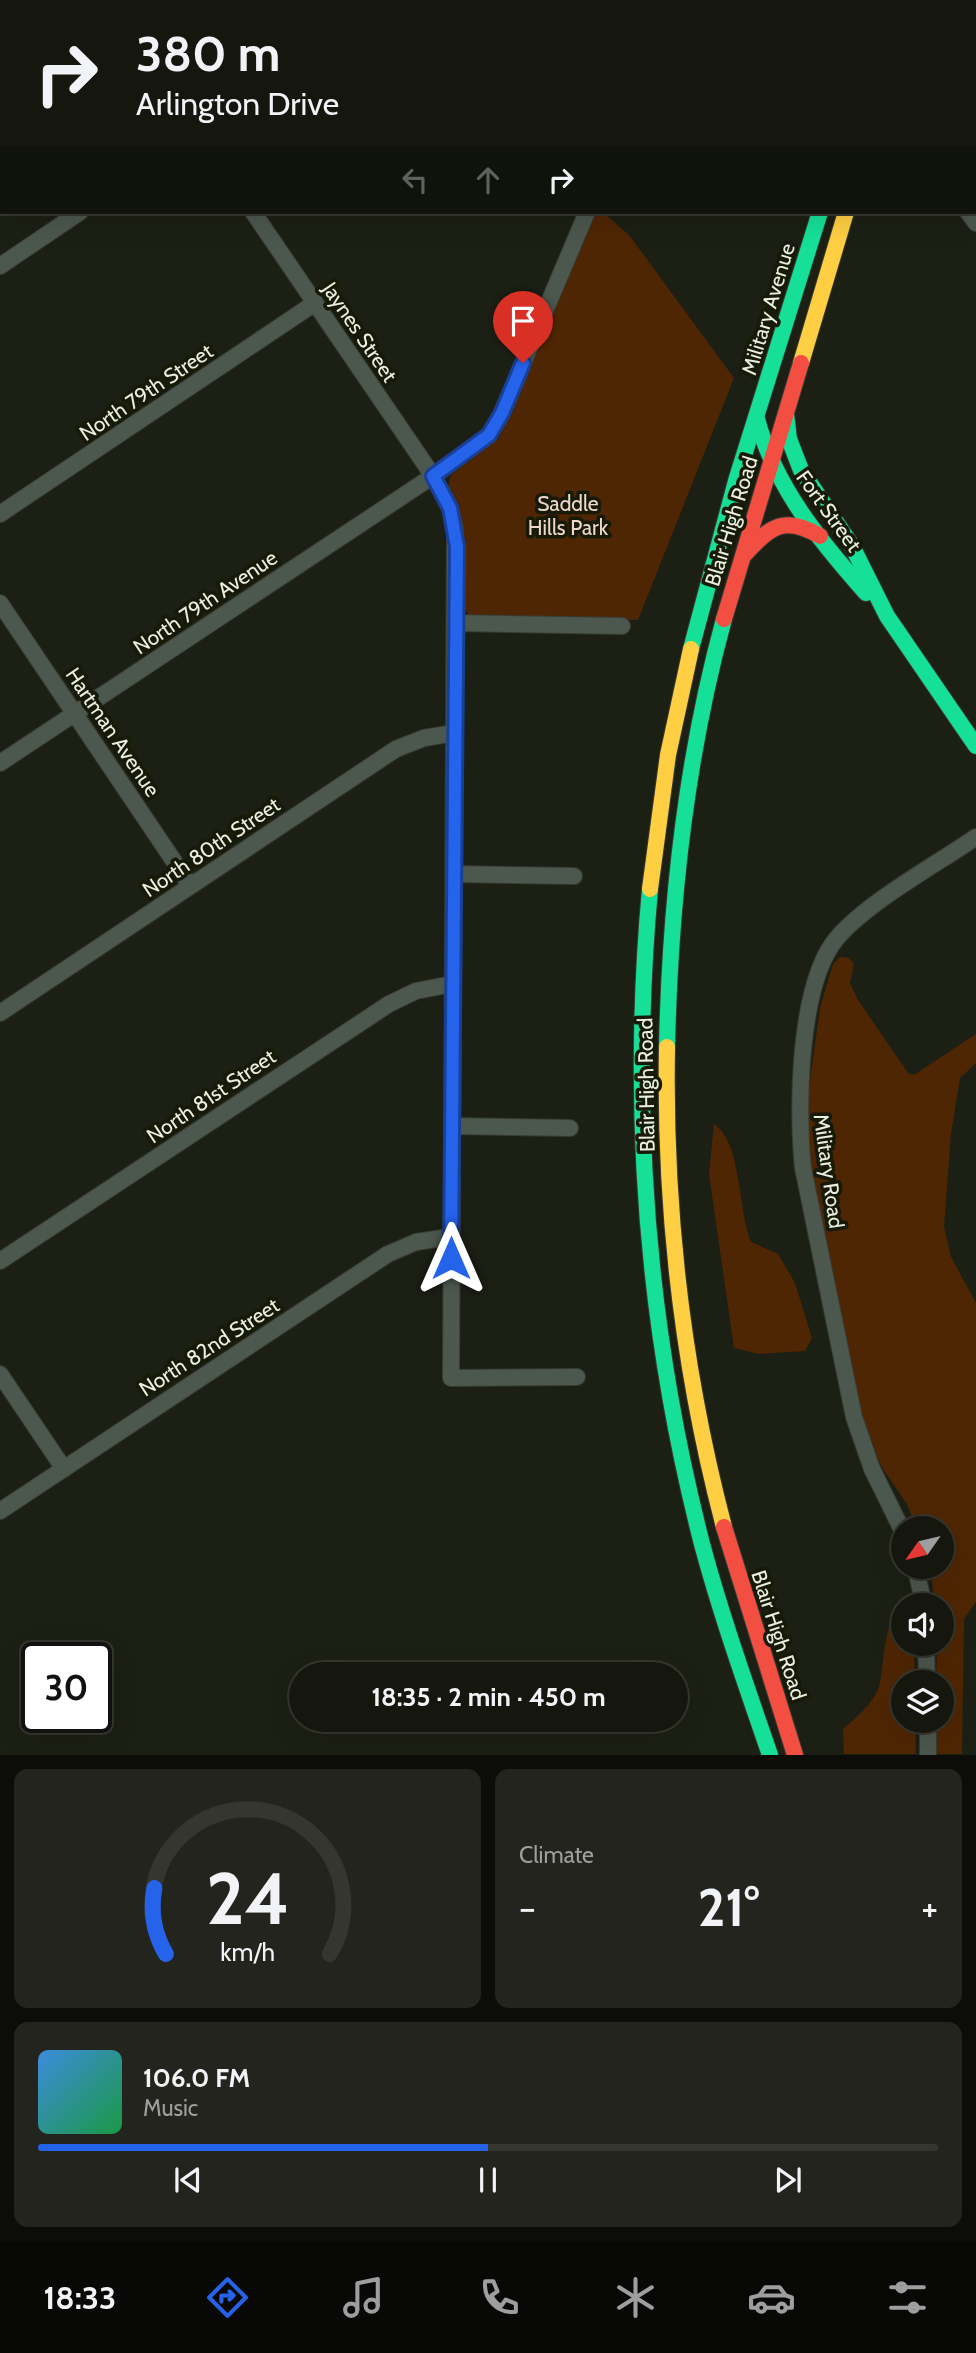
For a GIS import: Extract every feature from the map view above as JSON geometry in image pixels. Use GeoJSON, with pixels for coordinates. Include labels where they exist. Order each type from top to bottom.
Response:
{"type":"FeatureCollection","features":[{"type":"Feature","properties":{"kind":"main road","name":"Military Avenue"},"geometry":{"type":"LineString","coordinates":[[757,419],[819,214]]}},
{"type":"Feature","properties":{"kind":"main road"},"geometry":{"type":"LineString","coordinates":[[786,414],[845,214]]}},
{"type":"Feature","properties":{"kind":"main road","name":"Fort Street"},"geometry":{"type":"LineString","coordinates":[[786,414],[794,457],[852,546],[887,616]]}},
{"type":"Feature","properties":{"kind":"main road","name":"Blair High Road"},"geometry":{"type":"LineString","coordinates":[[786,414],[740,560],[702,712],[683,826],[667,984],[665,1108],[677,1272],[699,1419],[737,1575],[795,1755]]}},
{"type":"Feature","properties":{"kind":"main road","name":"Fort Street"},"geometry":{"type":"LineString","coordinates":[[757,419],[770,464],[835,558],[887,616],[976,746]]}},
{"type":"Feature","properties":{"kind":"main road","name":"Blair High Road"},"geometry":{"type":"LineString","coordinates":[[757,419],[697,625],[668,758],[651,884],[640,1052],[649,1244],[670,1396],[702,1544],[770,1755]]}},
{"type":"Feature","properties":{"kind":"main road"},"geometry":{"type":"LineString","coordinates":[[740,560],[774,526],[799,524],[820,536]]}},
{"type":"Feature","properties":{"kind":"street"},"geometry":{"type":"LineString","coordinates":[[0,266],[77,214]]}},
{"type":"Feature","properties":{"kind":"street","name":"Jaynes Street"},"geometry":{"type":"LineString","coordinates":[[254,214],[433,476],[450,508],[456,529],[451,1378],[576,1377]]}},
{"type":"Feature","properties":{"kind":"street","name":"North 79th Avenue"},"geometry":{"type":"LineString","coordinates":[[0,763],[474,448],[497,424],[586,214]]}},
{"type":"Feature","properties":{"kind":"street","name":"North 79th Street"},"geometry":{"type":"LineString","coordinates":[[0,514],[315,303]]}},
{"type":"Feature","properties":{"kind":"street","name":"Hartman Avenue"},"geometry":{"type":"LineString","coordinates":[[0,603],[190,885]]}},
{"type":"Feature","properties":{"kind":"street"},"geometry":{"type":"LineString","coordinates":[[457,623],[622,626]]}},
{"type":"Feature","properties":{"kind":"street","name":"North 80th Street"},"geometry":{"type":"LineString","coordinates":[[0,1013],[396,749],[424,738],[454,733]]}},
{"type":"Feature","properties":{"kind":"street","name":"Military Road"},"geometry":{"type":"LineString","coordinates":[[895,1516],[872,1469],[854,1417],[803,1168],[799,1129],[800,1083],[815,984],[823,960],[836,940],[866,913],[976,837]]}},
{"type":"Feature","properties":{"kind":"street"},"geometry":{"type":"LineString","coordinates":[[455,874],[573,876]]}},
{"type":"Feature","properties":{"kind":"street","name":"North 81st Street"},"geometry":{"type":"LineString","coordinates":[[0,1261],[389,1004],[416,991],[452,984]]}},
{"type":"Feature","properties":{"kind":"street"},"geometry":{"type":"LineString","coordinates":[[453,1126],[570,1128]]}},
{"type":"Feature","properties":{"kind":"street","name":"North 82nd Street"},"geometry":{"type":"LineString","coordinates":[[0,1511],[388,1254],[416,1242],[450,1237]]}},
{"type":"Feature","properties":{"kind":"street"},"geometry":{"type":"LineString","coordinates":[[0,1374],[64,1469]]}},
{"type":"Feature","properties":{"kind":"street"},"geometry":{"type":"LineString","coordinates":[[928,1733],[928,1755]]}},
{"type":"Feature","properties":{"kind":"green space","name":"Saddle Hills Park"},"geometry":{"type":"Polygon","coordinates":[[[606,215],[629,235],[734,378],[638,620],[469,616],[463,606],[463,533],[459,510],[448,487],[451,475],[498,439],[591,221],[594,216],[606,215]]]}},
{"type":"Feature","properties":{"kind":"green space"},"geometry":{"type":"Polygon","coordinates":[[[840,957],[849,958],[854,964],[850,983],[858,1000],[908,1073],[914,1075],[976,1034],[976,1063],[960,1078],[951,1134],[944,1227],[951,1257],[976,1303],[976,1602],[964,1619],[962,1754],[937,1754],[937,1733],[954,1733],[954,1670],[936,1670],[937,1656],[954,1656],[954,1593],[933,1593],[932,1579],[954,1579],[954,1516],[912,1516],[907,1504],[881,1466],[860,1410],[810,1167],[805,1117],[820,1008],[833,964],[840,957]]]}},
{"type":"Feature","properties":{"kind":"green space"},"geometry":{"type":"Polygon","coordinates":[[[714,1124],[723,1133],[735,1161],[751,1242],[778,1254],[795,1283],[812,1338],[805,1351],[759,1354],[734,1348],[709,1174],[714,1124]]]}},
{"type":"Feature","properties":{"kind":"green space"},"geometry":{"type":"Polygon","coordinates":[[[891,1626],[891,1656],[914,1656],[915,1670],[891,1670],[891,1733],[915,1733],[916,1754],[844,1754],[843,1729],[870,1703],[880,1683],[891,1626]]]}},
{"type":"Feature","properties":{"kind":"traffic: fast"},"geometry":{"type":"LineString","coordinates":[[691,649],[736,481],[819,214]]}},
{"type":"Feature","properties":{"kind":"traffic: fast"},"geometry":{"type":"LineString","coordinates":[[786,414],[789,439],[801,470],[852,546],[887,616],[976,746]]}},
{"type":"Feature","properties":{"kind":"traffic: fast"},"geometry":{"type":"LineString","coordinates":[[757,419],[775,468],[787,490],[816,533],[866,593]]}},
{"type":"Feature","properties":{"kind":"traffic: fast"},"geometry":{"type":"LineString","coordinates":[[667,1047],[672,939],[682,831],[699,724],[724,619]]}},
{"type":"Feature","properties":{"kind":"traffic: fast"},"geometry":{"type":"LineString","coordinates":[[650,889],[644,971],[643,1136],[656,1300],[683,1463],[702,1544],[770,1755]]}},
{"type":"Feature","properties":{"kind":"traffic: slow"},"geometry":{"type":"LineString","coordinates":[[801,363],[845,214]]}},
{"type":"Feature","properties":{"kind":"traffic: slow"},"geometry":{"type":"LineString","coordinates":[[650,889],[668,755],[691,649]]}},
{"type":"Feature","properties":{"kind":"traffic: slow"},"geometry":{"type":"LineString","coordinates":[[667,1047],[669,1168],[679,1289],[697,1409],[724,1527]]}},
{"type":"Feature","properties":{"kind":"traffic: jam"},"geometry":{"type":"LineString","coordinates":[[724,619],[801,363]]}},
{"type":"Feature","properties":{"kind":"traffic: jam"},"geometry":{"type":"LineString","coordinates":[[745,554],[770,530],[787,525],[797,526],[820,536]]}},
{"type":"Feature","properties":{"kind":"traffic: jam"},"geometry":{"type":"LineString","coordinates":[[724,1527],[795,1755]]}},
{"type":"Feature","properties":{"kind":"route"},"geometry":{"type":"LineString","coordinates":[[451,1258],[457,547],[456,529],[450,508],[433,476],[489,435],[497,424],[523,363]]}}]}
